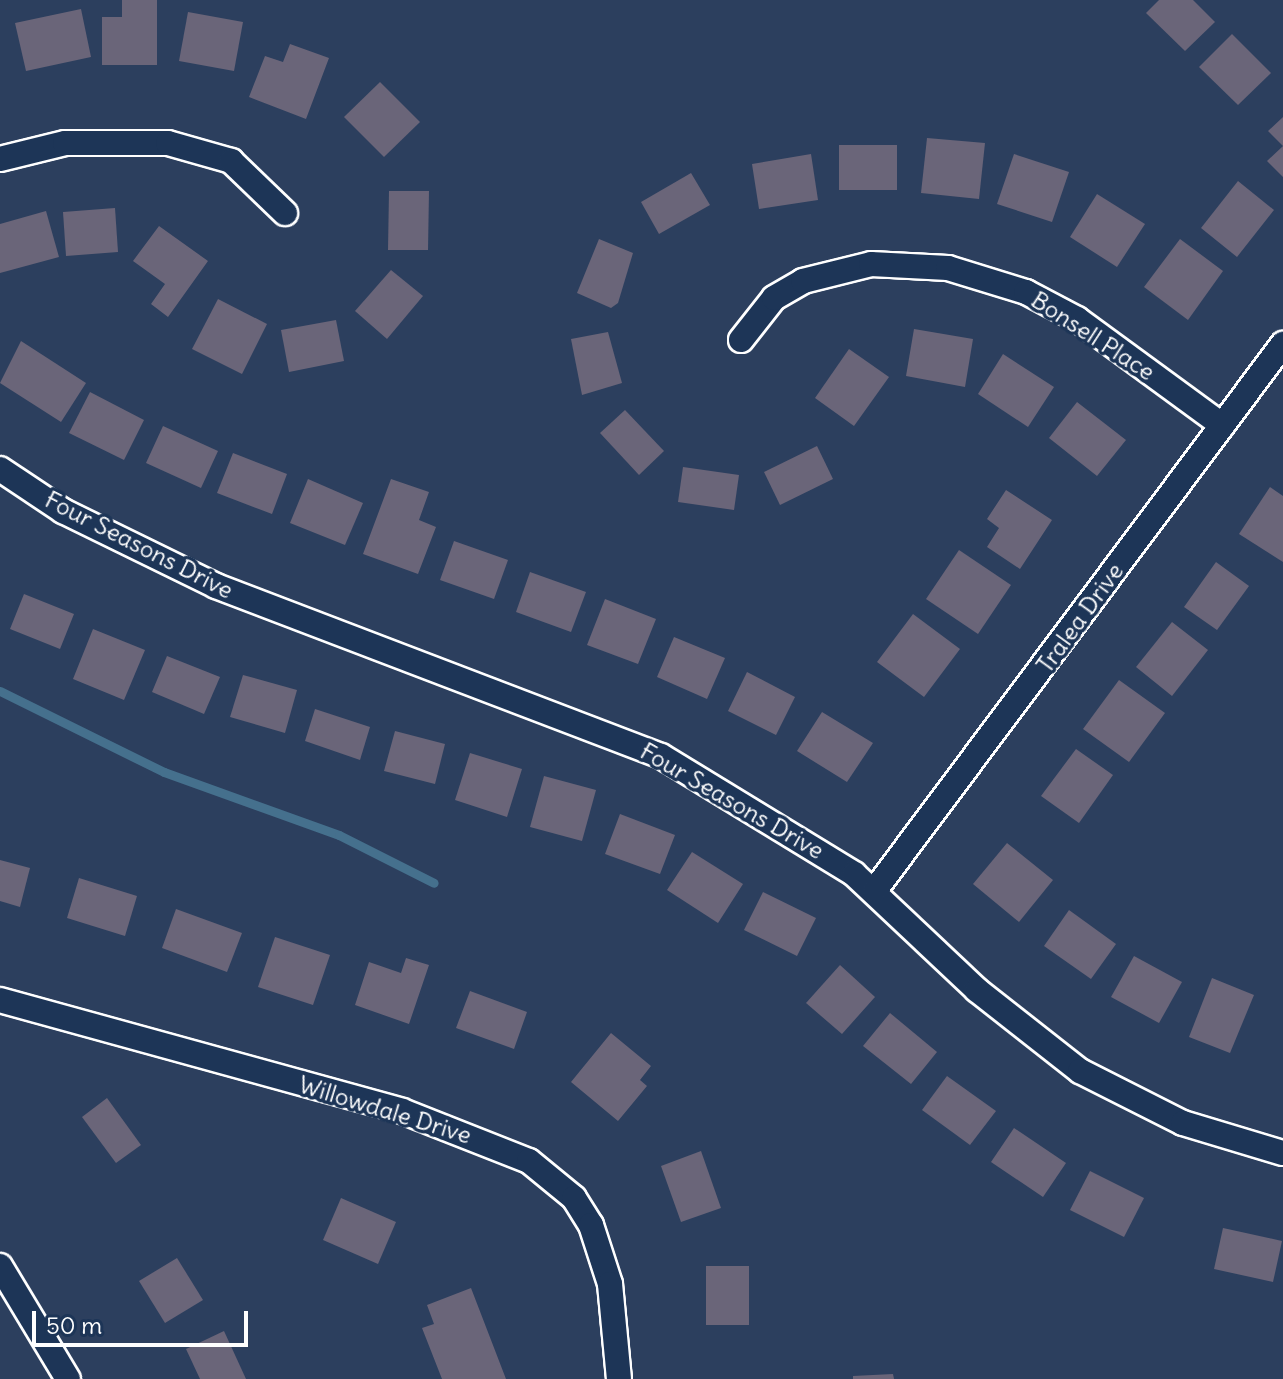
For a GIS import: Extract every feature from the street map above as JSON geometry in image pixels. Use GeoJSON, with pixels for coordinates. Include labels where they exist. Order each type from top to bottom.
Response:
{"type":"FeatureCollection","features":[{"type":"Feature","properties":{"kind":"street"},"geometry":{"type":"LineString","coordinates":[[0,159],[65,143],[168,143],[231,161],[285,213]]}},
{"type":"Feature","properties":{"kind":"street","name":"Bonsell Place"},"geometry":{"type":"LineString","coordinates":[[741,340],[774,298],[803,281],[871,264],[948,268],[1026,292],[1077,319],[1222,425]]}},
{"type":"Feature","properties":{"kind":"street","name":"Tralea Drive"},"geometry":{"type":"LineString","coordinates":[[875,890],[1283,344]]}},
{"type":"Feature","properties":{"kind":"street","name":"Four Seasons Drive"},"geometry":{"type":"LineString","coordinates":[[0,469],[63,511],[216,586],[661,756],[875,890],[977,990],[1080,1071],[1183,1123],[1283,1153]]}},
{"type":"Feature","properties":{"kind":"street","name":"Willowdale Drive"},"geometry":{"type":"LineString","coordinates":[[0,1000],[402,1111],[529,1161],[574,1198],[596,1238],[610,1284],[619,1379]]}},
{"type":"Feature","properties":{"kind":"street"},"geometry":{"type":"LineString","coordinates":[[0,1266],[68,1379]]}},
{"type":"Feature","properties":{"kind":"building"},"geometry":{"type":"Polygon","coordinates":[[[122,0],[157,0],[157,65],[102,65],[102,17],[122,17],[122,0]]]}},
{"type":"Feature","properties":{"kind":"building"},"geometry":{"type":"Polygon","coordinates":[[[1159,0],[1193,0],[1215,22],[1185,51],[1146,13],[1159,0]]]}},
{"type":"Feature","properties":{"kind":"building"},"geometry":{"type":"Polygon","coordinates":[[[81,9],[91,57],[26,71],[15,23],[81,9]]]}},
{"type":"Feature","properties":{"kind":"building"},"geometry":{"type":"Polygon","coordinates":[[[188,12],[243,22],[234,71],[179,61],[188,12]]]}},
{"type":"Feature","properties":{"kind":"building"},"geometry":{"type":"Polygon","coordinates":[[[1232,34],[1271,73],[1238,105],[1199,67],[1232,34]]]}},
{"type":"Feature","properties":{"kind":"building"},"geometry":{"type":"Polygon","coordinates":[[[290,44],[329,58],[306,119],[249,97],[265,56],[283,62],[290,44]]]}},
{"type":"Feature","properties":{"kind":"building"},"geometry":{"type":"Polygon","coordinates":[[[380,82],[420,122],[384,157],[344,117],[380,82]]]}},
{"type":"Feature","properties":{"kind":"building"},"geometry":{"type":"Polygon","coordinates":[[[1283,117],[1283,146],[1268,131],[1283,117]]]}},
{"type":"Feature","properties":{"kind":"building"},"geometry":{"type":"Polygon","coordinates":[[[927,138],[985,143],[979,199],[921,193],[927,138]]]}},
{"type":"Feature","properties":{"kind":"building"},"geometry":{"type":"Polygon","coordinates":[[[839,145],[897,145],[897,190],[839,190],[839,145]]]}},
{"type":"Feature","properties":{"kind":"building"},"geometry":{"type":"Polygon","coordinates":[[[1283,146],[1283,177],[1267,161],[1283,146]]]}},
{"type":"Feature","properties":{"kind":"building"},"geometry":{"type":"Polygon","coordinates":[[[811,154],[818,200],[759,209],[752,164],[811,154]]]}},
{"type":"Feature","properties":{"kind":"building"},"geometry":{"type":"Polygon","coordinates":[[[1014,154],[1069,172],[1052,222],[997,204],[1014,154]]]}},
{"type":"Feature","properties":{"kind":"building"},"geometry":{"type":"Polygon","coordinates":[[[691,173],[710,205],[659,234],[641,202],[691,173]]]}},
{"type":"Feature","properties":{"kind":"building"},"geometry":{"type":"Polygon","coordinates":[[[1238,181],[1274,210],[1237,257],[1201,228],[1238,181]]]}},
{"type":"Feature","properties":{"kind":"building"},"geometry":{"type":"Polygon","coordinates":[[[389,191],[429,191],[428,250],[388,250],[389,191]]]}},
{"type":"Feature","properties":{"kind":"building"},"geometry":{"type":"Polygon","coordinates":[[[1097,194],[1145,224],[1117,267],[1070,237],[1097,194]]]}},
{"type":"Feature","properties":{"kind":"building"},"geometry":{"type":"Polygon","coordinates":[[[115,208],[118,252],[66,256],[63,212],[115,208]]]}},
{"type":"Feature","properties":{"kind":"building"},"geometry":{"type":"Polygon","coordinates":[[[46,211],[59,257],[0,273],[0,224],[46,211]]]}},
{"type":"Feature","properties":{"kind":"building"},"geometry":{"type":"Polygon","coordinates":[[[159,226],[208,261],[168,317],[151,304],[165,284],[133,261],[159,226]]]}},
{"type":"Feature","properties":{"kind":"building"},"geometry":{"type":"Polygon","coordinates":[[[599,239],[633,253],[618,303],[611,308],[577,293],[599,239]]]}},
{"type":"Feature","properties":{"kind":"building"},"geometry":{"type":"Polygon","coordinates":[[[1180,239],[1223,271],[1188,320],[1144,287],[1180,239]]]}},
{"type":"Feature","properties":{"kind":"building"},"geometry":{"type":"Polygon","coordinates":[[[391,270],[423,296],[387,339],[355,311],[391,270]]]}},
{"type":"Feature","properties":{"kind":"building"},"geometry":{"type":"Polygon","coordinates":[[[218,299],[267,324],[242,374],[192,349],[218,299]]]}},
{"type":"Feature","properties":{"kind":"building"},"geometry":{"type":"Polygon","coordinates":[[[336,320],[344,361],[289,372],[281,330],[336,320]]]}},
{"type":"Feature","properties":{"kind":"building"},"geometry":{"type":"Polygon","coordinates":[[[914,329],[973,339],[965,387],[906,376],[914,329]]]}},
{"type":"Feature","properties":{"kind":"building"},"geometry":{"type":"Polygon","coordinates":[[[608,332],[622,383],[582,395],[571,339],[608,332]]]}},
{"type":"Feature","properties":{"kind":"building"},"geometry":{"type":"Polygon","coordinates":[[[21,341],[86,383],[61,422],[0,383],[21,341]]]}},
{"type":"Feature","properties":{"kind":"building"},"geometry":{"type":"Polygon","coordinates":[[[849,349],[889,377],[854,426],[815,398],[849,349]]]}},
{"type":"Feature","properties":{"kind":"building"},"geometry":{"type":"Polygon","coordinates":[[[1003,354],[1054,387],[1028,427],[978,394],[1003,354]]]}},
{"type":"Feature","properties":{"kind":"building"},"geometry":{"type":"Polygon","coordinates":[[[90,392],[144,420],[124,460],[69,433],[90,392]]]}},
{"type":"Feature","properties":{"kind":"building"},"geometry":{"type":"Polygon","coordinates":[[[1077,402],[1126,440],[1097,476],[1049,438],[1077,402]]]}},
{"type":"Feature","properties":{"kind":"building"},"geometry":{"type":"Polygon","coordinates":[[[625,410],[664,451],[639,475],[600,433],[625,410]]]}},
{"type":"Feature","properties":{"kind":"building"},"geometry":{"type":"Polygon","coordinates":[[[163,426],[218,451],[201,488],[146,463],[163,426]]]}},
{"type":"Feature","properties":{"kind":"building"},"geometry":{"type":"Polygon","coordinates":[[[817,446],[833,479],[780,505],[764,472],[817,446]]]}},
{"type":"Feature","properties":{"kind":"building"},"geometry":{"type":"Polygon","coordinates":[[[233,453],[287,474],[272,514],[217,493],[233,453]]]}},
{"type":"Feature","properties":{"kind":"building"},"geometry":{"type":"Polygon","coordinates":[[[683,467],[739,475],[734,510],[678,502],[683,467]]]}},
{"type":"Feature","properties":{"kind":"building"},"geometry":{"type":"Polygon","coordinates":[[[308,479],[363,503],[345,545],[290,523],[308,479]]]}},
{"type":"Feature","properties":{"kind":"building"},"geometry":{"type":"Polygon","coordinates":[[[391,479],[429,492],[419,520],[436,527],[418,574],[363,554],[391,479]]]}},
{"type":"Feature","properties":{"kind":"building"},"geometry":{"type":"Polygon","coordinates":[[[1270,487],[1283,496],[1283,562],[1239,534],[1270,487]]]}},
{"type":"Feature","properties":{"kind":"building"},"geometry":{"type":"Polygon","coordinates":[[[1006,490],[1052,520],[1020,569],[987,547],[999,528],[987,519],[1006,490]]]}},
{"type":"Feature","properties":{"kind":"building"},"geometry":{"type":"Polygon","coordinates":[[[454,541],[508,560],[494,599],[440,580],[454,541]]]}},
{"type":"Feature","properties":{"kind":"building"},"geometry":{"type":"Polygon","coordinates":[[[959,550],[1011,585],[978,634],[926,599],[959,550]]]}},
{"type":"Feature","properties":{"kind":"building"},"geometry":{"type":"Polygon","coordinates":[[[1216,562],[1249,586],[1217,630],[1184,607],[1216,562]]]}},
{"type":"Feature","properties":{"kind":"building"},"geometry":{"type":"Polygon","coordinates":[[[530,572],[586,592],[571,632],[516,612],[530,572]]]}},
{"type":"Feature","properties":{"kind":"building"},"geometry":{"type":"Polygon","coordinates":[[[24,594],[74,614],[60,649],[10,629],[24,594]]]}},
{"type":"Feature","properties":{"kind":"building"},"geometry":{"type":"Polygon","coordinates":[[[605,599],[656,619],[638,664],[587,645],[605,599]]]}},
{"type":"Feature","properties":{"kind":"building"},"geometry":{"type":"Polygon","coordinates":[[[913,614],[960,649],[924,697],[877,662],[913,614]]]}},
{"type":"Feature","properties":{"kind":"building"},"geometry":{"type":"Polygon","coordinates":[[[1172,622],[1208,650],[1172,696],[1136,667],[1172,622]]]}},
{"type":"Feature","properties":{"kind":"building"},"geometry":{"type":"Polygon","coordinates":[[[93,629],[145,650],[124,700],[73,679],[93,629]]]}},
{"type":"Feature","properties":{"kind":"building"},"geometry":{"type":"Polygon","coordinates":[[[674,637],[725,658],[707,699],[657,677],[674,637]]]}},
{"type":"Feature","properties":{"kind":"building"},"geometry":{"type":"Polygon","coordinates":[[[167,656],[220,677],[204,714],[152,692],[167,656]]]}},
{"type":"Feature","properties":{"kind":"building"},"geometry":{"type":"Polygon","coordinates":[[[747,672],[795,697],[776,735],[728,711],[747,672]]]}},
{"type":"Feature","properties":{"kind":"building"},"geometry":{"type":"Polygon","coordinates":[[[243,675],[297,690],[285,733],[230,717],[243,675]]]}},
{"type":"Feature","properties":{"kind":"building"},"geometry":{"type":"Polygon","coordinates":[[[1119,680],[1165,713],[1129,762],[1083,729],[1119,680]]]}},
{"type":"Feature","properties":{"kind":"building"},"geometry":{"type":"Polygon","coordinates":[[[315,709],[370,727],[360,760],[305,741],[315,709]]]}},
{"type":"Feature","properties":{"kind":"building"},"geometry":{"type":"Polygon","coordinates":[[[822,712],[873,743],[847,782],[797,751],[822,712]]]}},
{"type":"Feature","properties":{"kind":"building"},"geometry":{"type":"Polygon","coordinates":[[[395,731],[445,744],[435,784],[384,771],[395,731]]]}},
{"type":"Feature","properties":{"kind":"building"},"geometry":{"type":"Polygon","coordinates":[[[1076,749],[1113,775],[1079,823],[1041,796],[1076,749]]]}},
{"type":"Feature","properties":{"kind":"building"},"geometry":{"type":"Polygon","coordinates":[[[470,753],[522,769],[507,817],[455,800],[470,753]]]}},
{"type":"Feature","properties":{"kind":"building"},"geometry":{"type":"Polygon","coordinates":[[[544,776],[596,790],[582,841],[530,827],[544,776]]]}},
{"type":"Feature","properties":{"kind":"building"},"geometry":{"type":"Polygon","coordinates":[[[620,814],[675,835],[660,874],[605,854],[620,814]]]}},
{"type":"Feature","properties":{"kind":"building"},"geometry":{"type":"Polygon","coordinates":[[[1007,843],[1053,880],[1019,922],[973,884],[1007,843]]]}},
{"type":"Feature","properties":{"kind":"building"},"geometry":{"type":"Polygon","coordinates":[[[692,852],[743,884],[718,923],[667,890],[692,852]]]}},
{"type":"Feature","properties":{"kind":"building"},"geometry":{"type":"Polygon","coordinates":[[[0,860],[30,868],[20,907],[0,901],[0,860]]]}},
{"type":"Feature","properties":{"kind":"building"},"geometry":{"type":"Polygon","coordinates":[[[79,878],[137,896],[125,936],[67,918],[79,878]]]}},
{"type":"Feature","properties":{"kind":"building"},"geometry":{"type":"Polygon","coordinates":[[[763,892],[816,918],[797,956],[744,930],[763,892]]]}},
{"type":"Feature","properties":{"kind":"building"},"geometry":{"type":"Polygon","coordinates":[[[176,909],[242,933],[227,972],[162,948],[176,909]]]}},
{"type":"Feature","properties":{"kind":"building"},"geometry":{"type":"Polygon","coordinates":[[[1069,910],[1116,944],[1091,979],[1044,946],[1069,910]]]}},
{"type":"Feature","properties":{"kind":"building"},"geometry":{"type":"Polygon","coordinates":[[[275,937],[330,955],[313,1005],[258,987],[275,937]]]}},
{"type":"Feature","properties":{"kind":"building"},"geometry":{"type":"Polygon","coordinates":[[[1134,956],[1182,982],[1159,1023],[1111,997],[1134,956]]]}},
{"type":"Feature","properties":{"kind":"building"},"geometry":{"type":"Polygon","coordinates":[[[406,958],[429,965],[409,1024],[355,1005],[369,962],[401,973],[406,958]]]}},
{"type":"Feature","properties":{"kind":"building"},"geometry":{"type":"Polygon","coordinates":[[[840,965],[875,997],[842,1034],[806,1003],[840,965]]]}},
{"type":"Feature","properties":{"kind":"building"},"geometry":{"type":"Polygon","coordinates":[[[1212,978],[1254,995],[1230,1053],[1189,1037],[1212,978]]]}},
{"type":"Feature","properties":{"kind":"building"},"geometry":{"type":"Polygon","coordinates":[[[470,991],[527,1012],[514,1049],[456,1028],[470,991]]]}},
{"type":"Feature","properties":{"kind":"building"},"geometry":{"type":"Polygon","coordinates":[[[890,1013],[937,1052],[911,1084],[863,1046],[890,1013]]]}},
{"type":"Feature","properties":{"kind":"building"},"geometry":{"type":"Polygon","coordinates":[[[611,1033],[651,1066],[640,1080],[647,1086],[618,1121],[571,1082],[611,1033]]]}},
{"type":"Feature","properties":{"kind":"building"},"geometry":{"type":"Polygon","coordinates":[[[947,1076],[996,1111],[970,1145],[922,1110],[947,1076]]]}},
{"type":"Feature","properties":{"kind":"building"},"geometry":{"type":"Polygon","coordinates":[[[107,1098],[141,1145],[116,1163],[82,1117],[107,1098]]]}},
{"type":"Feature","properties":{"kind":"building"},"geometry":{"type":"Polygon","coordinates":[[[1014,1128],[1066,1163],[1043,1197],[991,1162],[1014,1128]]]}},
{"type":"Feature","properties":{"kind":"building"},"geometry":{"type":"Polygon","coordinates":[[[701,1151],[721,1208],[681,1222],[661,1166],[701,1151]]]}},
{"type":"Feature","properties":{"kind":"building"},"geometry":{"type":"Polygon","coordinates":[[[1090,1171],[1144,1198],[1124,1237],[1070,1210],[1090,1171]]]}},
{"type":"Feature","properties":{"kind":"building"},"geometry":{"type":"Polygon","coordinates":[[[341,1198],[396,1222],[378,1264],[323,1240],[341,1198]]]}},
{"type":"Feature","properties":{"kind":"building"},"geometry":{"type":"Polygon","coordinates":[[[1223,1228],[1282,1241],[1273,1282],[1214,1269],[1223,1228]]]}},
{"type":"Feature","properties":{"kind":"building"},"geometry":{"type":"Polygon","coordinates":[[[177,1258],[203,1300],[165,1323],[139,1281],[177,1258]]]}},
{"type":"Feature","properties":{"kind":"building"},"geometry":{"type":"Polygon","coordinates":[[[706,1266],[749,1266],[749,1325],[706,1325],[706,1266]]]}},
{"type":"Feature","properties":{"kind":"building"},"geometry":{"type":"Polygon","coordinates":[[[471,1288],[506,1379],[442,1379],[422,1328],[434,1324],[427,1305],[471,1288]]]}},
{"type":"Feature","properties":{"kind":"building"},"geometry":{"type":"Polygon","coordinates":[[[224,1331],[246,1379],[200,1379],[186,1349],[224,1331]]]}},
{"type":"Feature","properties":{"kind":"building"},"geometry":{"type":"Polygon","coordinates":[[[893,1374],[894,1379],[853,1379],[853,1376],[893,1374]]]}},
{"type":"Feature","properties":{"kind":"waterway"},"geometry":{"type":"LineString","coordinates":[[0,691],[164,772],[339,835],[434,883]]}}]}
